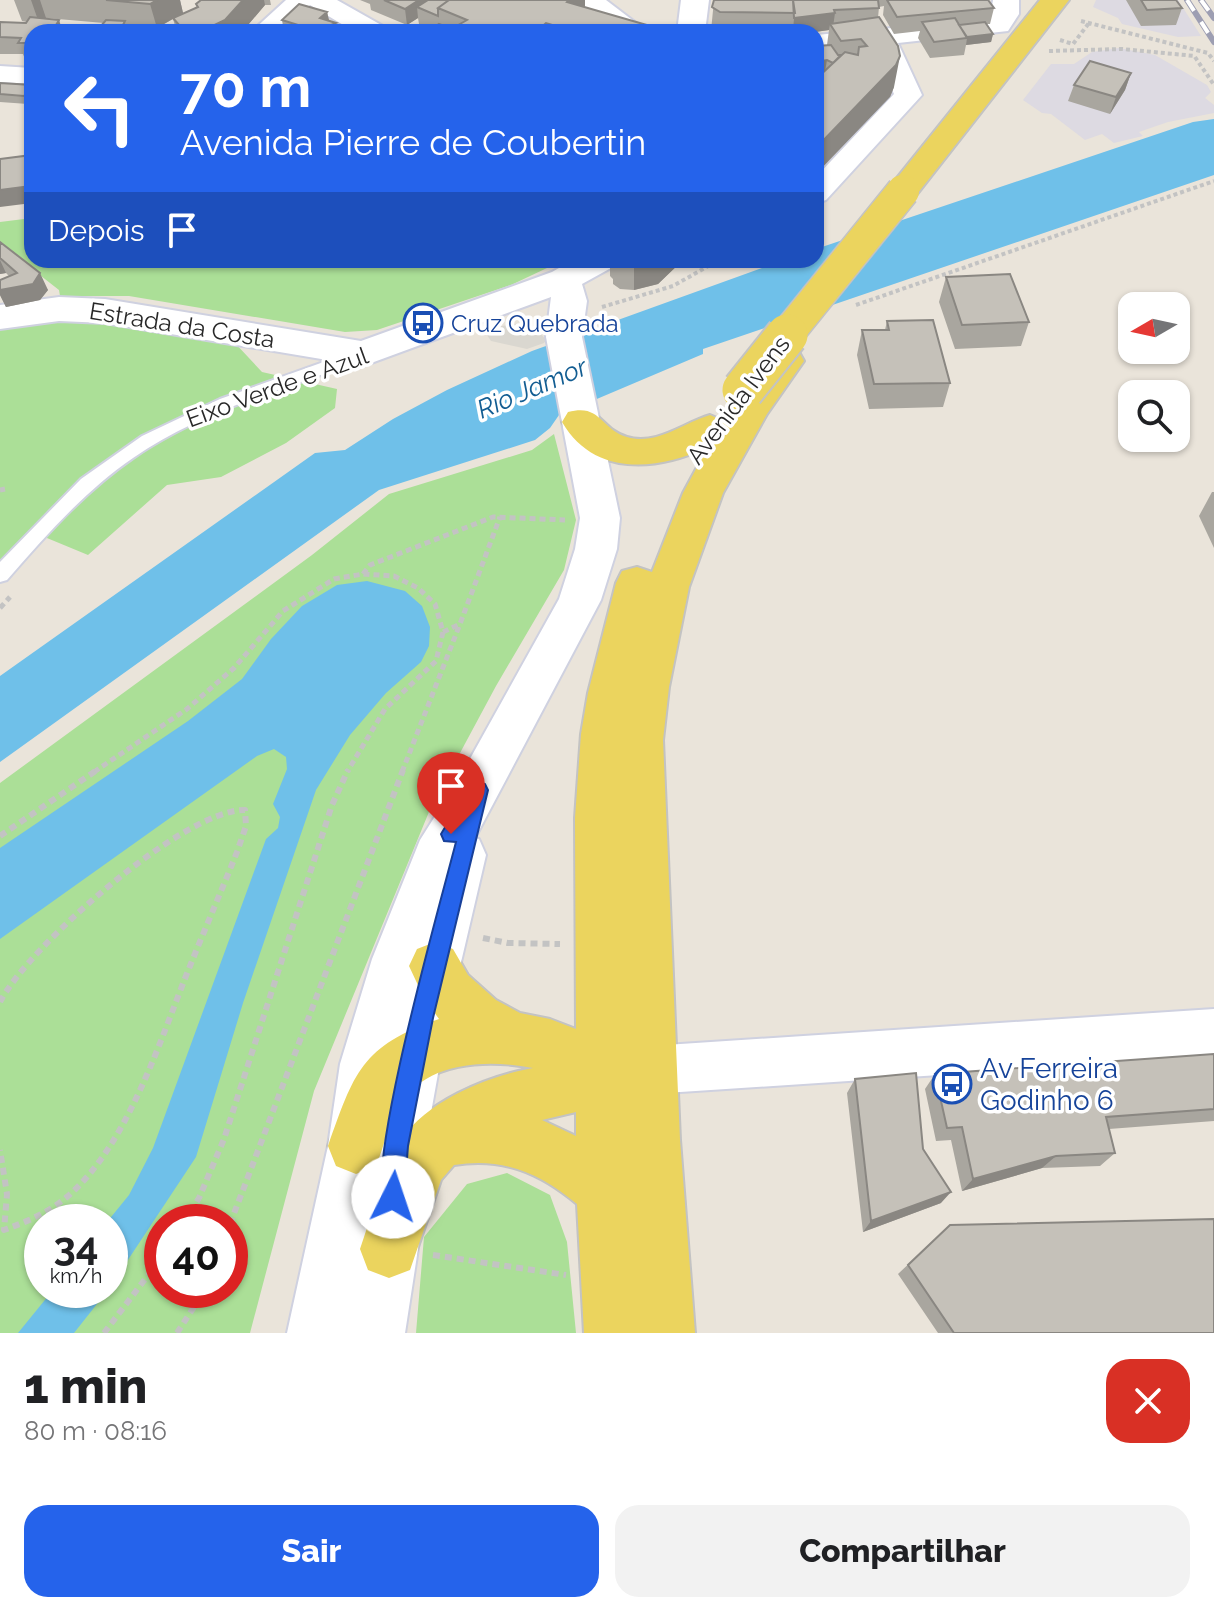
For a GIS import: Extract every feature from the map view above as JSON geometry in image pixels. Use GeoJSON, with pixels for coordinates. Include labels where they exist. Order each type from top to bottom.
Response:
{"type":"FeatureCollection","features":[{"type":"Feature","properties":{"kind":"main road","name":"Avenida Ivens"},"geometry":{"type":"LineString","coordinates":[[650,1070],[602,945],[599,818],[610,693],[651,537],[710,429],[1055,0]]}},
{"type":"Feature","properties":{"kind":"main road","name":"Avenida Ivens"},"geometry":{"type":"LineString","coordinates":[[650,1070],[640,740],[644,692],[658,618],[676,552],[713,474],[759,395],[938,183],[1040,51],[1082,15]]}},
{"type":"Feature","properties":{"kind":"main road"},"geometry":{"type":"LineString","coordinates":[[581,422],[590,433],[612,448],[637,454],[669,449],[710,429]]}},
{"type":"Feature","properties":{"kind":"main road"},"geometry":{"type":"LineString","coordinates":[[440,948],[446,990],[457,1002],[516,1040]]}},
{"type":"Feature","properties":{"kind":"main road"},"geometry":{"type":"LineString","coordinates":[[356,1146],[373,1099],[387,1076],[415,1053],[457,1040],[540,1042],[650,1070]]}},
{"type":"Feature","properties":{"kind":"main road"},"geometry":{"type":"LineString","coordinates":[[389,1249],[419,1163],[438,1140],[480,1110],[510,1099],[650,1070]]}},
{"type":"Feature","properties":{"kind":"main road"},"geometry":{"type":"LineString","coordinates":[[612,1308],[605,1190],[650,1070]]}},
{"type":"Feature","properties":{"kind":"main road"},"geometry":{"type":"LineString","coordinates":[[650,1070],[665,1333]]}},
{"type":"Feature","properties":{"kind":"main road"},"geometry":{"type":"LineString","coordinates":[[438,1140],[462,1134],[490,1134],[528,1140],[570,1160],[605,1190]]}},
{"type":"Feature","properties":{"kind":"street"},"geometry":{"type":"LineString","coordinates":[[273,24],[301,0]]}},
{"type":"Feature","properties":{"kind":"street"},"geometry":{"type":"LineString","coordinates":[[319,0],[360,24]]}},
{"type":"Feature","properties":{"kind":"street"},"geometry":{"type":"LineString","coordinates":[[589,0],[624,24]]}},
{"type":"Feature","properties":{"kind":"street"},"geometry":{"type":"LineString","coordinates":[[692,24],[695,0]]}},
{"type":"Feature","properties":{"kind":"street"},"geometry":{"type":"LineString","coordinates":[[824,42],[999,26],[1006,14],[1006,0]]}},
{"type":"Feature","properties":{"kind":"street"},"geometry":{"type":"LineString","coordinates":[[824,185],[908,95],[882,37]]}},
{"type":"Feature","properties":{"kind":"street"},"geometry":{"type":"LineString","coordinates":[[0,74],[24,76]]}},
{"type":"Feature","properties":{"kind":"street"},"geometry":{"type":"LineString","coordinates":[[363,354],[564,280],[585,268]]}},
{"type":"Feature","properties":{"kind":"street"},"geometry":{"type":"LineString","coordinates":[[317,1333],[356,1146],[367,1064],[398,959],[437,856],[478,790],[580,600],[596,549],[600,518],[564,337],[569,301],[564,280]]}},
{"type":"Feature","properties":{"kind":"street"},"geometry":{"type":"LineString","coordinates":[[523,295],[564,337]]}},
{"type":"Feature","properties":{"kind":"street","name":"Estrada da Costa"},"geometry":{"type":"LineString","coordinates":[[0,317],[51,310],[105,311],[363,354]]}},
{"type":"Feature","properties":{"kind":"street"},"geometry":{"type":"LineString","coordinates":[[375,1333],[389,1249],[397,1146],[415,1053],[478,790]]}},
{"type":"Feature","properties":{"kind":"street"},"geometry":{"type":"LineString","coordinates":[[650,1070],[1214,1033]]}},
{"type":"Feature","properties":{"kind":"lane"},"geometry":{"type":"LineString","coordinates":[[0,575],[24,547],[101,475],[147,440],[183,421],[363,354]]}},
{"type":"Feature","properties":{"kind":"path"},"geometry":{"type":"LineString","coordinates":[[1073,44],[1082,15],[1208,53],[1214,61]]}},
{"type":"Feature","properties":{"kind":"path"},"geometry":{"type":"LineString","coordinates":[[1040,51],[1108,46],[1195,56]]}},
{"type":"Feature","properties":{"kind":"path"},"geometry":{"type":"LineString","coordinates":[[1190,49],[1214,85]]}},
{"type":"Feature","properties":{"kind":"path"},"geometry":{"type":"LineString","coordinates":[[855,305],[1214,181]]}},
{"type":"Feature","properties":{"kind":"path"},"geometry":{"type":"LineString","coordinates":[[596,314],[604,305],[673,286],[705,268]]}},
{"type":"Feature","properties":{"kind":"path"},"geometry":{"type":"LineString","coordinates":[[237,1204],[500,517]]}},
{"type":"Feature","properties":{"kind":"path"},"geometry":{"type":"LineString","coordinates":[[363,574],[370,565],[500,517],[576,520]]}},
{"type":"Feature","properties":{"kind":"path"},"geometry":{"type":"LineString","coordinates":[[0,836],[213,688],[283,611],[334,579],[363,574],[394,576],[418,588],[435,604],[443,632],[436,661],[385,709],[368,733],[332,805],[224,1139],[195,1204]]}},
{"type":"Feature","properties":{"kind":"path"},"geometry":{"type":"LineString","coordinates":[[0,608],[21,586]]}},
{"type":"Feature","properties":{"kind":"path"},"geometry":{"type":"LineString","coordinates":[[443,632],[460,624]]}},
{"type":"Feature","properties":{"kind":"path"},"geometry":{"type":"LineString","coordinates":[[0,1002],[15,976],[54,935],[135,869],[211,816],[234,807],[245,810],[246,826],[237,852],[154,1057],[126,1116],[101,1157],[59,1203],[32,1221],[2,1232],[7,1194],[0,1150]]}},
{"type":"Feature","properties":{"kind":"path"},"geometry":{"type":"LineString","coordinates":[[440,948],[508,943],[602,945]]}},
{"type":"Feature","properties":{"kind":"path"},"geometry":{"type":"LineString","coordinates":[[389,1249],[612,1308]]}},
{"type":"Feature","properties":{"kind":"path"},"geometry":{"type":"LineString","coordinates":[[104,1333],[144,1281]]}},
{"type":"Feature","properties":{"kind":"path"},"geometry":{"type":"LineString","coordinates":[[177,1333],[193,1308]]}},
{"type":"Feature","properties":{"kind":"shaded area"},"geometry":{"type":"Polygon","coordinates":[[[1096,0],[1178,0],[1201,36],[1178,37],[1122,24],[1118,18],[1093,7],[1096,0]]]}},
{"type":"Feature","properties":{"kind":"shaded area"},"geometry":{"type":"Polygon","coordinates":[[[1119,48],[1155,55],[1207,85],[1211,92],[1205,98],[1214,105],[1214,113],[1168,122],[1139,132],[1143,136],[1114,143],[1102,134],[1085,140],[1051,114],[1042,113],[1023,100],[1051,64],[1074,64],[1092,52],[1119,48]]]}},
{"type":"Feature","properties":{"kind":"shaded area"},"geometry":{"type":"Polygon","coordinates":[[[521,323],[540,333],[546,340],[544,343],[527,349],[491,341],[483,329],[521,323]]]}},
{"type":"Feature","properties":{"kind":"green space"},"geometry":{"type":"Polygon","coordinates":[[[24,219],[24,263],[0,244],[0,222],[24,219]]]}},
{"type":"Feature","properties":{"kind":"green space"},"geometry":{"type":"Polygon","coordinates":[[[31,268],[547,268],[511,285],[377,330],[345,332],[129,296],[60,296],[59,290],[31,268]]]}},
{"type":"Feature","properties":{"kind":"green space"},"geometry":{"type":"Polygon","coordinates":[[[72,318],[234,342],[262,372],[337,389],[335,408],[286,443],[221,477],[167,485],[88,555],[30,531],[0,563],[0,324],[72,318]]]}},
{"type":"Feature","properties":{"kind":"green space"},"geometry":{"type":"Polygon","coordinates":[[[554,434],[576,520],[564,570],[496,686],[431,807],[314,1091],[250,1333],[0,1333],[0,783],[312,555],[389,494],[532,450],[554,434]]]}},
{"type":"Feature","properties":{"kind":"green space"},"geometry":{"type":"Polygon","coordinates":[[[507,1173],[550,1195],[567,1242],[576,1333],[416,1333],[424,1237],[467,1184],[507,1173]]]}},
{"type":"Feature","properties":{"kind":"water","name":"Rio Jamor"},"geometry":{"type":"Polygon","coordinates":[[[1214,119],[1214,175],[703,349],[703,354],[559,415],[550,428],[535,440],[379,490],[0,762],[0,676],[315,453],[345,450],[447,390],[532,351],[762,268],[824,268],[824,246],[1193,122],[1214,119]]]}},
{"type":"Feature","properties":{"kind":"water"},"geometry":{"type":"Polygon","coordinates":[[[367,581],[405,591],[422,606],[430,627],[429,646],[421,662],[386,693],[350,735],[316,790],[243,1003],[196,1157],[165,1204],[144,1204],[144,1236],[128,1260],[128,1204],[122,1204],[153,1148],[266,839],[278,828],[280,817],[273,804],[287,769],[286,757],[274,749],[257,756],[0,939],[0,848],[188,721],[242,679],[271,639],[302,606],[337,585],[367,581]]]}},
{"type":"Feature","properties":{"kind":"water"},"geometry":{"type":"Polygon","coordinates":[[[38,1308],[94,1308],[74,1333],[18,1333],[38,1308]]]}},
{"type":"Feature","properties":{"kind":"building"},"geometry":{"type":"Polygon","coordinates":[[[106,0],[157,0],[150,4],[106,0]]]}},
{"type":"Feature","properties":{"kind":"building"},"geometry":{"type":"Polygon","coordinates":[[[201,0],[243,0],[225,20],[217,24],[178,24],[173,18],[198,7],[196,4],[201,0]]]}},
{"type":"Feature","properties":{"kind":"building"},"geometry":{"type":"Polygon","coordinates":[[[384,0],[419,0],[405,9],[384,0]]]}},
{"type":"Feature","properties":{"kind":"building"},"geometry":{"type":"Polygon","coordinates":[[[428,0],[449,0],[438,8],[438,16],[417,7],[428,0]]]}},
{"type":"Feature","properties":{"kind":"building"},"geometry":{"type":"Polygon","coordinates":[[[449,0],[569,0],[567,2],[643,24],[460,24],[467,20],[438,8],[449,0]]]}},
{"type":"Feature","properties":{"kind":"building"},"geometry":{"type":"Polygon","coordinates":[[[714,0],[793,0],[795,13],[720,12],[712,7],[714,0]]]}},
{"type":"Feature","properties":{"kind":"building"},"geometry":{"type":"Polygon","coordinates":[[[793,0],[878,0],[879,8],[834,10],[835,13],[794,18],[793,0]]]}},
{"type":"Feature","properties":{"kind":"building"},"geometry":{"type":"Polygon","coordinates":[[[887,0],[988,0],[994,8],[897,17],[887,0]]]}},
{"type":"Feature","properties":{"kind":"building"},"geometry":{"type":"Polygon","coordinates":[[[1141,0],[1176,0],[1182,8],[1147,10],[1141,0]]]}},
{"type":"Feature","properties":{"kind":"building"},"geometry":{"type":"Polygon","coordinates":[[[299,4],[327,12],[320,18],[336,23],[295,24],[282,20],[299,4]]]}},
{"type":"Feature","properties":{"kind":"building"},"geometry":{"type":"Polygon","coordinates":[[[30,17],[59,20],[57,24],[24,24],[24,43],[18,43],[21,38],[0,37],[0,22],[26,23],[30,17]]]}},
{"type":"Feature","properties":{"kind":"building"},"geometry":{"type":"Polygon","coordinates":[[[879,17],[898,46],[900,56],[896,65],[824,140],[824,72],[845,52],[858,55],[859,47],[867,46],[861,39],[841,41],[830,24],[879,17]]]}},
{"type":"Feature","properties":{"kind":"building"},"geometry":{"type":"Polygon","coordinates":[[[955,18],[967,38],[934,42],[922,22],[955,18]]]}},
{"type":"Feature","properties":{"kind":"building"},"geometry":{"type":"Polygon","coordinates":[[[106,20],[125,21],[124,24],[103,24],[106,20]]]}},
{"type":"Feature","properties":{"kind":"building"},"geometry":{"type":"Polygon","coordinates":[[[985,22],[993,34],[967,37],[959,25],[985,22]]]}},
{"type":"Feature","properties":{"kind":"building"},"geometry":{"type":"Polygon","coordinates":[[[824,45],[831,45],[841,55],[833,63],[824,61],[824,45]]]}},
{"type":"Feature","properties":{"kind":"building"},"geometry":{"type":"Polygon","coordinates":[[[1090,61],[1131,73],[1116,97],[1074,85],[1090,61]]]}},
{"type":"Feature","properties":{"kind":"building"},"geometry":{"type":"Polygon","coordinates":[[[0,83],[24,84],[24,96],[0,94],[0,83]]]}},
{"type":"Feature","properties":{"kind":"building"},"geometry":{"type":"Polygon","coordinates":[[[24,156],[24,187],[0,190],[0,159],[24,156]]]}},
{"type":"Feature","properties":{"kind":"building"},"geometry":{"type":"Polygon","coordinates":[[[0,242],[24,261],[24,268],[34,268],[40,273],[33,284],[0,290],[0,280],[17,273],[0,258],[0,242]]]}},
{"type":"Feature","properties":{"kind":"building"},"geometry":{"type":"Polygon","coordinates":[[[1010,274],[1029,322],[962,325],[946,277],[1010,274]]]}},
{"type":"Feature","properties":{"kind":"building"},"geometry":{"type":"Polygon","coordinates":[[[933,320],[950,383],[874,384],[862,330],[889,330],[887,321],[933,320]]]}},
{"type":"Feature","properties":{"kind":"building"},"geometry":{"type":"Polygon","coordinates":[[[1214,1054],[1214,1109],[1106,1117],[1115,1153],[1056,1156],[973,1179],[962,1127],[947,1128],[935,1074],[1214,1054]]]}},
{"type":"Feature","properties":{"kind":"building"},"geometry":{"type":"Polygon","coordinates":[[[916,1073],[923,1149],[951,1192],[871,1221],[855,1079],[916,1073]]]}},
{"type":"Feature","properties":{"kind":"building"},"geometry":{"type":"Polygon","coordinates":[[[1214,1219],[1214,1333],[954,1333],[908,1265],[950,1225],[1214,1219]]]}},
{"type":"Feature","properties":{"kind":"railway"},"geometry":{"type":"LineString","coordinates":[[1187,0],[1214,42]]}},
{"type":"Feature","properties":{"kind":"railway"},"geometry":{"type":"LineString","coordinates":[[1201,0],[1214,18]]}},
{"type":"Feature","properties":{"kind":"place","name":"Cruz Quebrada"},"geometry":{"type":"Point","coordinates":[423,323]}},
{"type":"Feature","properties":{"kind":"place","name":"Av Ferreira Godinho 6"},"geometry":{"type":"Point","coordinates":[952,1084]}},
{"type":"Feature","properties":{"kind":"route"},"geometry":{"type":"LineString","coordinates":[[393,1197],[397,1146],[422,1018],[478,790],[451,834]]}}]}
